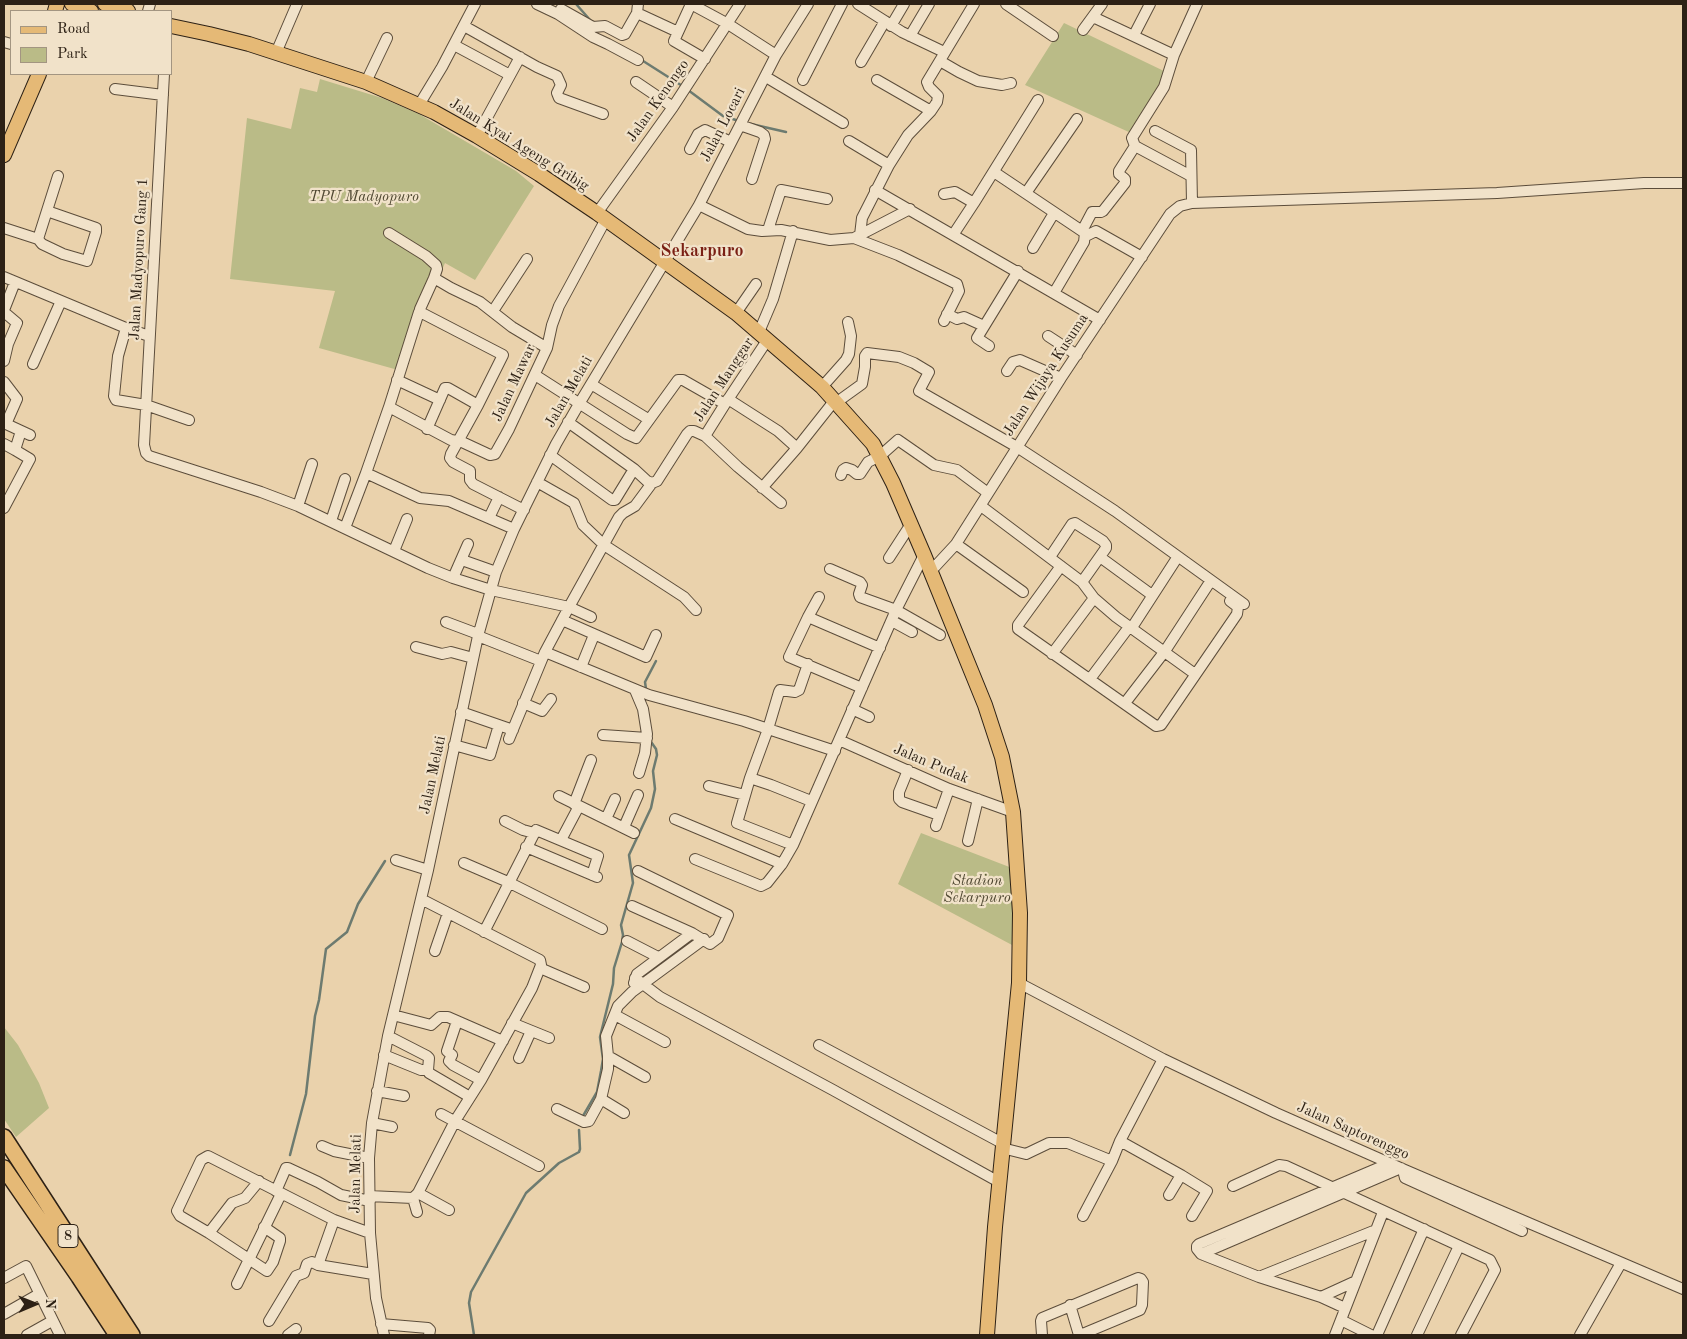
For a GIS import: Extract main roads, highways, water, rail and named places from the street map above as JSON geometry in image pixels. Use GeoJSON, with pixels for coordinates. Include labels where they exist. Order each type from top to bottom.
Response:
{"type":"FeatureCollection","features":[{"type":"Feature","properties":{"kind":"highway","name":"8"},"geometry":{"type":"LineString","coordinates":[[4,1137],[132,1335]]}},
{"type":"Feature","properties":{"kind":"highway","name":"8"},"geometry":{"type":"LineString","coordinates":[[4,1168],[80,1277],[117,1335]]}},
{"type":"Feature","properties":{"kind":"main road"},"geometry":{"type":"LineString","coordinates":[[70,4],[87,10]]}},
{"type":"Feature","properties":{"kind":"main road"},"geometry":{"type":"LineString","coordinates":[[105,4],[125,10]]}},
{"type":"Feature","properties":{"kind":"main road","name":"Jalan Kyai Ageng Gribig"},"geometry":{"type":"LineString","coordinates":[[172,26],[250,42],[276,53],[366,82],[419,106],[477,136],[539,174],[601,216],[736,313],[822,387],[873,444],[931,571],[995,732],[1013,812],[1020,908],[1019,983],[1002,1146],[987,1335]]}},
{"type":"Feature","properties":{"kind":"main road"},"geometry":{"type":"LineString","coordinates":[[4,155],[39,75]]}},
{"type":"Feature","properties":{"kind":"waterway"},"geometry":{"type":"LineString","coordinates":[[576,4],[591,21]]}},
{"type":"Feature","properties":{"kind":"waterway"},"geometry":{"type":"LineString","coordinates":[[640,59],[684,87]]}},
{"type":"Feature","properties":{"kind":"waterway"},"geometry":{"type":"LineString","coordinates":[[688,90],[723,116],[739,121]]}},
{"type":"Feature","properties":{"kind":"waterway"},"geometry":{"type":"LineString","coordinates":[[751,124],[786,132]]}},
{"type":"Feature","properties":{"kind":"waterway"},"geometry":{"type":"LineString","coordinates":[[646,689],[645,682],[656,661]]}},
{"type":"Feature","properties":{"kind":"waterway"},"geometry":{"type":"LineString","coordinates":[[583,1116],[597,1092],[601,1071],[603,1059],[600,1037],[613,984],[614,968],[622,942],[621,925],[633,883],[629,855],[651,808],[655,789],[653,771],[657,755],[656,749],[649,739]]}},
{"type":"Feature","properties":{"kind":"waterway"},"geometry":{"type":"LineString","coordinates":[[290,1155],[306,1094],[315,1016],[326,949],[347,932],[358,904],[385,861]]}},
{"type":"Feature","properties":{"kind":"waterway"},"geometry":{"type":"LineString","coordinates":[[474,1335],[469,1303],[471,1292],[526,1193],[559,1163],[579,1152],[579,1130]]}},
{"type":"Feature","properties":{"kind":"district","name":"Sekarpuro"},"geometry":{"type":"Point","coordinates":[702,251]}},
{"type":"Feature","properties":{"kind":"park label","name":"TPU Madyopuro"},"geometry":{"type":"Point","coordinates":[364,197]}},
{"type":"Feature","properties":{"kind":"park label","name":"Stadion Sekarpuro"},"geometry":{"type":"Point","coordinates":[977,890]}}]}
